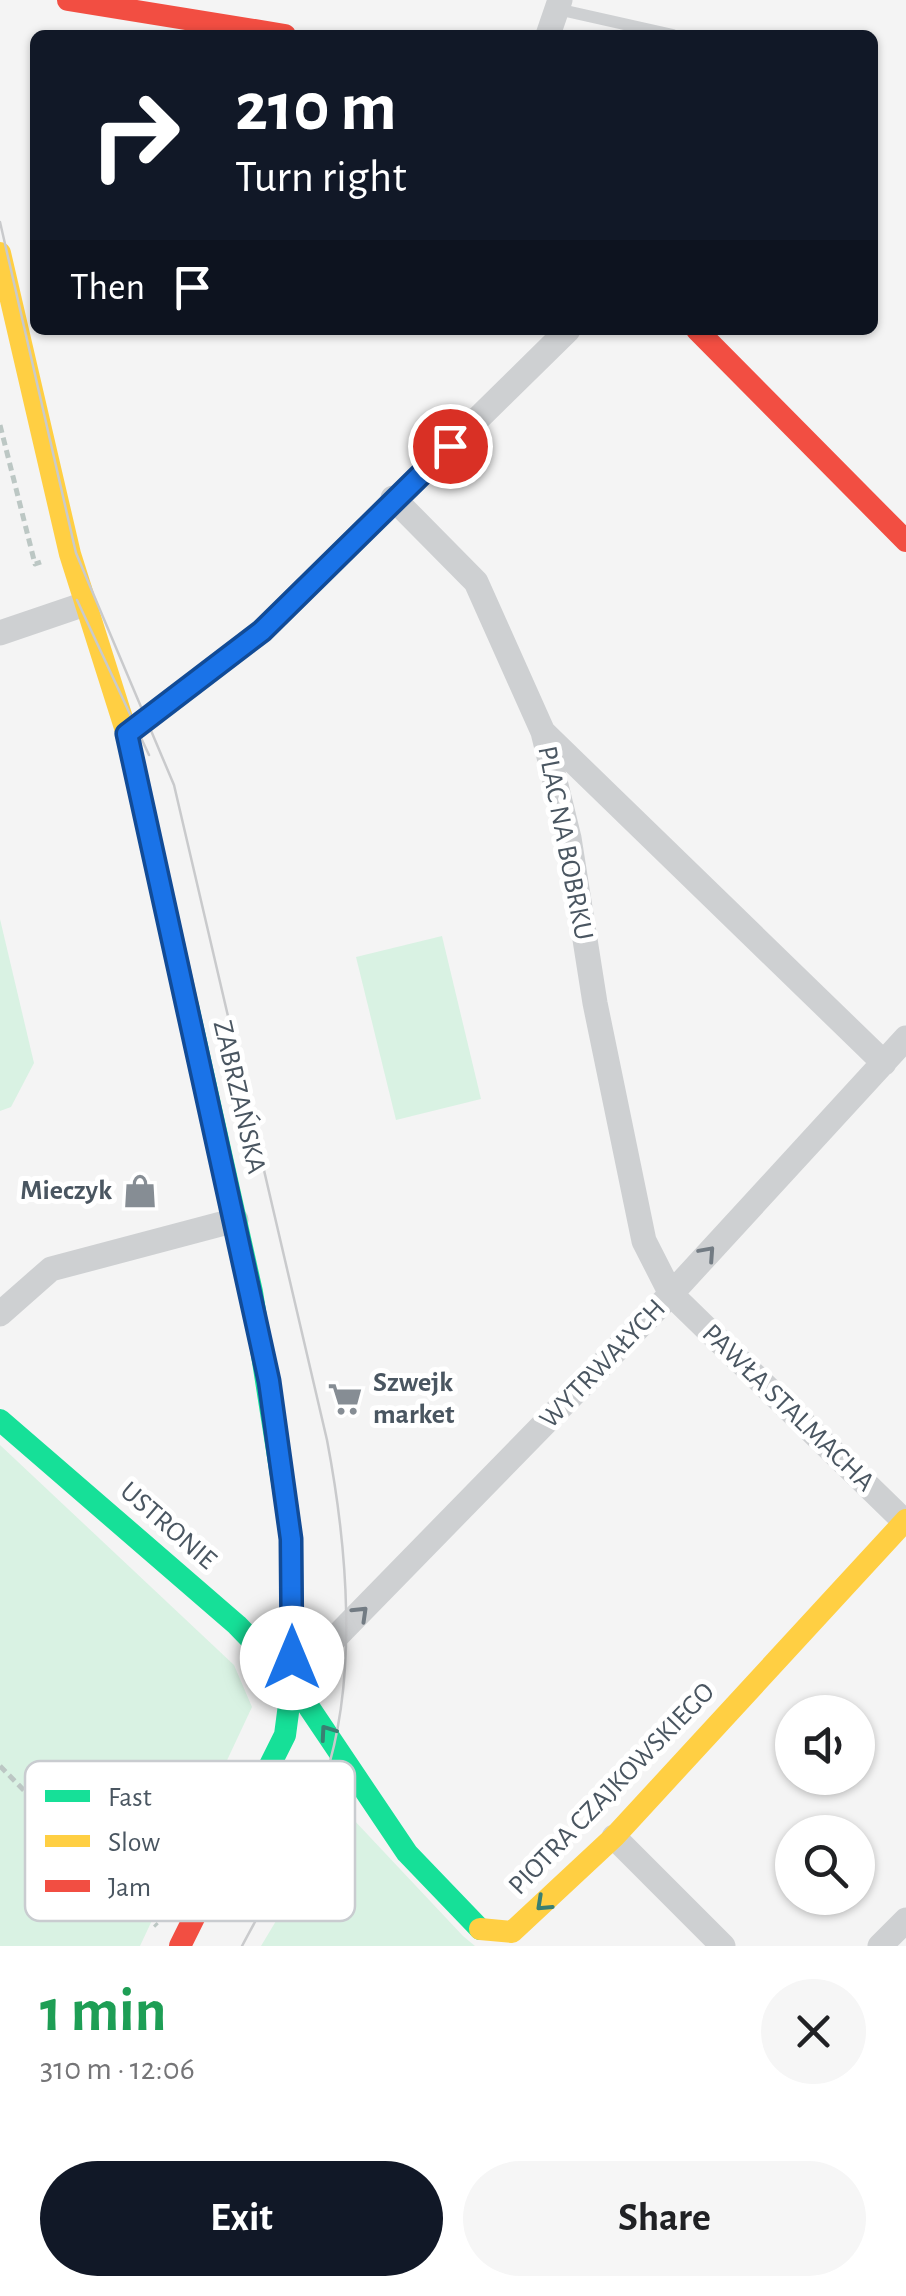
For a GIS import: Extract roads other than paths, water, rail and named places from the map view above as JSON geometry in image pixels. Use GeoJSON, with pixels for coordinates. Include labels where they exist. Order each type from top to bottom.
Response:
{"type":"FeatureCollection","features":[{"type":"Feature","properties":{"kind":"street"},"geometry":{"type":"LineString","coordinates":[[68,0],[137,4],[262,30]]}},
{"type":"Feature","properties":{"kind":"street"},"geometry":{"type":"LineString","coordinates":[[551,30],[565,3]]}},
{"type":"Feature","properties":{"kind":"street","name":"ZABRZAŃSKA"},"geometry":{"type":"LineString","coordinates":[[0,254],[85,604],[127,734],[236,1220],[285,1483],[291,1539],[292,1682],[285,1735],[274,1761]]}},
{"type":"Feature","properties":{"kind":"street"},"geometry":{"type":"LineString","coordinates":[[127,734],[262,631],[563,335]]}},
{"type":"Feature","properties":{"kind":"street"},"geometry":{"type":"LineString","coordinates":[[702,335],[906,542]]}},
{"type":"Feature","properties":{"kind":"street"},"geometry":{"type":"LineString","coordinates":[[393,498],[476,582],[543,732]]}},
{"type":"Feature","properties":{"kind":"street"},"geometry":{"type":"LineString","coordinates":[[0,633],[85,604]]}},
{"type":"Feature","properties":{"kind":"street","name":"PLAC NA BOBRKU"},"geometry":{"type":"LineString","coordinates":[[543,732],[884,1063]]}},
{"type":"Feature","properties":{"kind":"street","name":"PLAC NA BOBRKU"},"geometry":{"type":"LineString","coordinates":[[543,732],[568,838],[595,1003],[644,1241],[671,1294]]}},
{"type":"Feature","properties":{"kind":"street","name":"WYTRWAŁYCH"},"geometry":{"type":"LineString","coordinates":[[292,1682],[671,1294],[906,1038]]}},
{"type":"Feature","properties":{"kind":"street"},"geometry":{"type":"LineString","coordinates":[[0,1314],[51,1269],[236,1220]]}},
{"type":"Feature","properties":{"kind":"street","name":"PAWŁA STALMACHA"},"geometry":{"type":"LineString","coordinates":[[671,1294],[906,1521]]}},
{"type":"Feature","properties":{"kind":"street","name":"USTRONIE"},"geometry":{"type":"LineString","coordinates":[[0,1420],[236,1624],[292,1682]]}},
{"type":"Feature","properties":{"kind":"street","name":"PIOTRA CZAJKOWSKIEGO"},"geometry":{"type":"LineString","coordinates":[[355,1775],[407,1852],[483,1932],[512,1932],[614,1838],[906,1521]]}},
{"type":"Feature","properties":{"kind":"street","name":"PIOTRA CZAJKOWSKIEGO"},"geometry":{"type":"LineString","coordinates":[[292,1682],[345,1761]]}},
{"type":"Feature","properties":{"kind":"street"},"geometry":{"type":"LineString","coordinates":[[614,1838],[723,1946]]}},
{"type":"Feature","properties":{"kind":"street"},"geometry":{"type":"LineString","coordinates":[[880,1946],[906,1920]]}},
{"type":"Feature","properties":{"kind":"lane"},"geometry":{"type":"LineString","coordinates":[[565,3],[657,30]]}},
{"type":"Feature","properties":{"kind":"tram line"},"geometry":{"type":"LineString","coordinates":[[0,222],[76,553],[174,785],[327,1440],[340,1523],[346,1611],[342,1699],[330,1761]]}},
{"type":"Feature","properties":{"kind":"tram line"},"geometry":{"type":"LineString","coordinates":[[77,600],[149,755]]}},
{"type":"Feature","properties":{"kind":"tram line"},"geometry":{"type":"LineString","coordinates":[[242,1946],[256,1921]]}},
{"type":"Feature","properties":{"kind":"place","name":"Mieczyk"},"geometry":{"type":"Point","coordinates":[140,1191]}},
{"type":"Feature","properties":{"kind":"place","name":"Szwejk market"},"geometry":{"type":"Point","coordinates":[345,1399]}}]}
